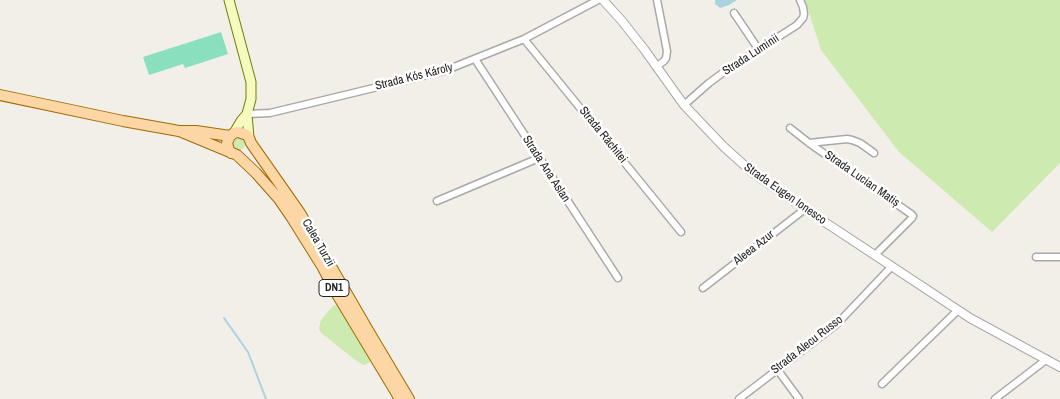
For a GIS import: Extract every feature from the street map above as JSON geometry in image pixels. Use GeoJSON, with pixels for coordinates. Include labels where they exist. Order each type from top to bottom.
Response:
{"type":"FeatureCollection","features":[{"type":"Feature","properties":{"kind":"main road"},"geometry":{"type":"LineString","coordinates":[[228,0],[251,82],[252,99],[247,114],[228,139],[227,147],[234,154],[245,154],[248,151],[250,140],[247,114]]}},
{"type":"Feature","properties":{"kind":"main road","name":"Calea Turzii"},"geometry":{"type":"LineString","coordinates":[[0,95],[180,131],[232,134],[243,132],[300,213],[409,399]]}},
{"type":"Feature","properties":{"kind":"main road","name":"Calea Turzii"},"geometry":{"type":"LineString","coordinates":[[180,131],[234,154],[263,180],[292,218],[400,399]]}},
{"type":"Feature","properties":{"kind":"street","name":"Strada Kós Károly"},"geometry":{"type":"LineString","coordinates":[[247,114],[270,113],[444,71],[524,39],[598,0]]}},
{"type":"Feature","properties":{"kind":"street","name":"Strada Eugen Ionesco"},"geometry":{"type":"LineString","coordinates":[[603,0],[622,21],[684,105],[718,141],[750,170],[805,209],[958,310],[1060,367]]}},
{"type":"Feature","properties":{"kind":"street"},"geometry":{"type":"LineString","coordinates":[[656,67],[664,61],[667,52],[657,0]]}},
{"type":"Feature","properties":{"kind":"street","name":"Strada Luminii"},"geometry":{"type":"LineString","coordinates":[[684,105],[709,84],[797,25],[803,18],[804,11],[800,0]]}},
{"type":"Feature","properties":{"kind":"street"},"geometry":{"type":"LineString","coordinates":[[734,13],[759,50]]}},
{"type":"Feature","properties":{"kind":"street","name":"Strada Răchitei"},"geometry":{"type":"LineString","coordinates":[[524,39],[681,232]]}},
{"type":"Feature","properties":{"kind":"street","name":"Strada Ana Aslan"},"geometry":{"type":"LineString","coordinates":[[475,59],[618,278]]}},
{"type":"Feature","properties":{"kind":"street","name":"Strada Lucian Matiș"},"geometry":{"type":"LineString","coordinates":[[790,128],[913,216],[875,255]]}},
{"type":"Feature","properties":{"kind":"street"},"geometry":{"type":"LineString","coordinates":[[809,143],[847,139],[860,143],[874,153]]}},
{"type":"Feature","properties":{"kind":"street"},"geometry":{"type":"LineString","coordinates":[[437,201],[539,158]]}},
{"type":"Feature","properties":{"kind":"street","name":"Aleea Azur"},"geometry":{"type":"LineString","coordinates":[[703,288],[805,209]]}},
{"type":"Feature","properties":{"kind":"street"},"geometry":{"type":"LineString","coordinates":[[1036,257],[1060,257]]}},
{"type":"Feature","properties":{"kind":"street","name":"Strada Alecu Russo"},"geometry":{"type":"LineString","coordinates":[[739,399],[837,324],[892,266]]}},
{"type":"Feature","properties":{"kind":"street"},"geometry":{"type":"LineString","coordinates":[[882,384],[958,310]]}},
{"type":"Feature","properties":{"kind":"street"},"geometry":{"type":"LineString","coordinates":[[995,399],[1047,359]]}},
{"type":"Feature","properties":{"kind":"street"},"geometry":{"type":"LineString","coordinates":[[777,369],[799,399]]}},
{"type":"Feature","properties":{"kind":"green space"},"geometry":{"type":"Polygon","coordinates":[[[805,0],[1060,0],[1060,163],[992,232],[899,152],[821,50],[805,0]]]}},
{"type":"Feature","properties":{"kind":"green space"},"geometry":{"type":"Polygon","coordinates":[[[221,32],[228,54],[185,68],[183,64],[149,75],[143,57],[221,32]]]}},
{"type":"Feature","properties":{"kind":"green space"},"geometry":{"type":"Polygon","coordinates":[[[237,138],[241,138],[245,144],[241,150],[237,150],[233,146],[233,142],[237,138]]]}},
{"type":"Feature","properties":{"kind":"green space"},"geometry":{"type":"Polygon","coordinates":[[[337,304],[371,359],[367,364],[363,365],[354,359],[320,332],[321,320],[337,304]]]}},
{"type":"Feature","properties":{"kind":"water"},"geometry":{"type":"Polygon","coordinates":[[[715,0],[737,0],[720,8],[715,4],[715,0]]]}},
{"type":"Feature","properties":{"kind":"waterway"},"geometry":{"type":"LineString","coordinates":[[224,318],[248,352],[266,399]]}}]}
